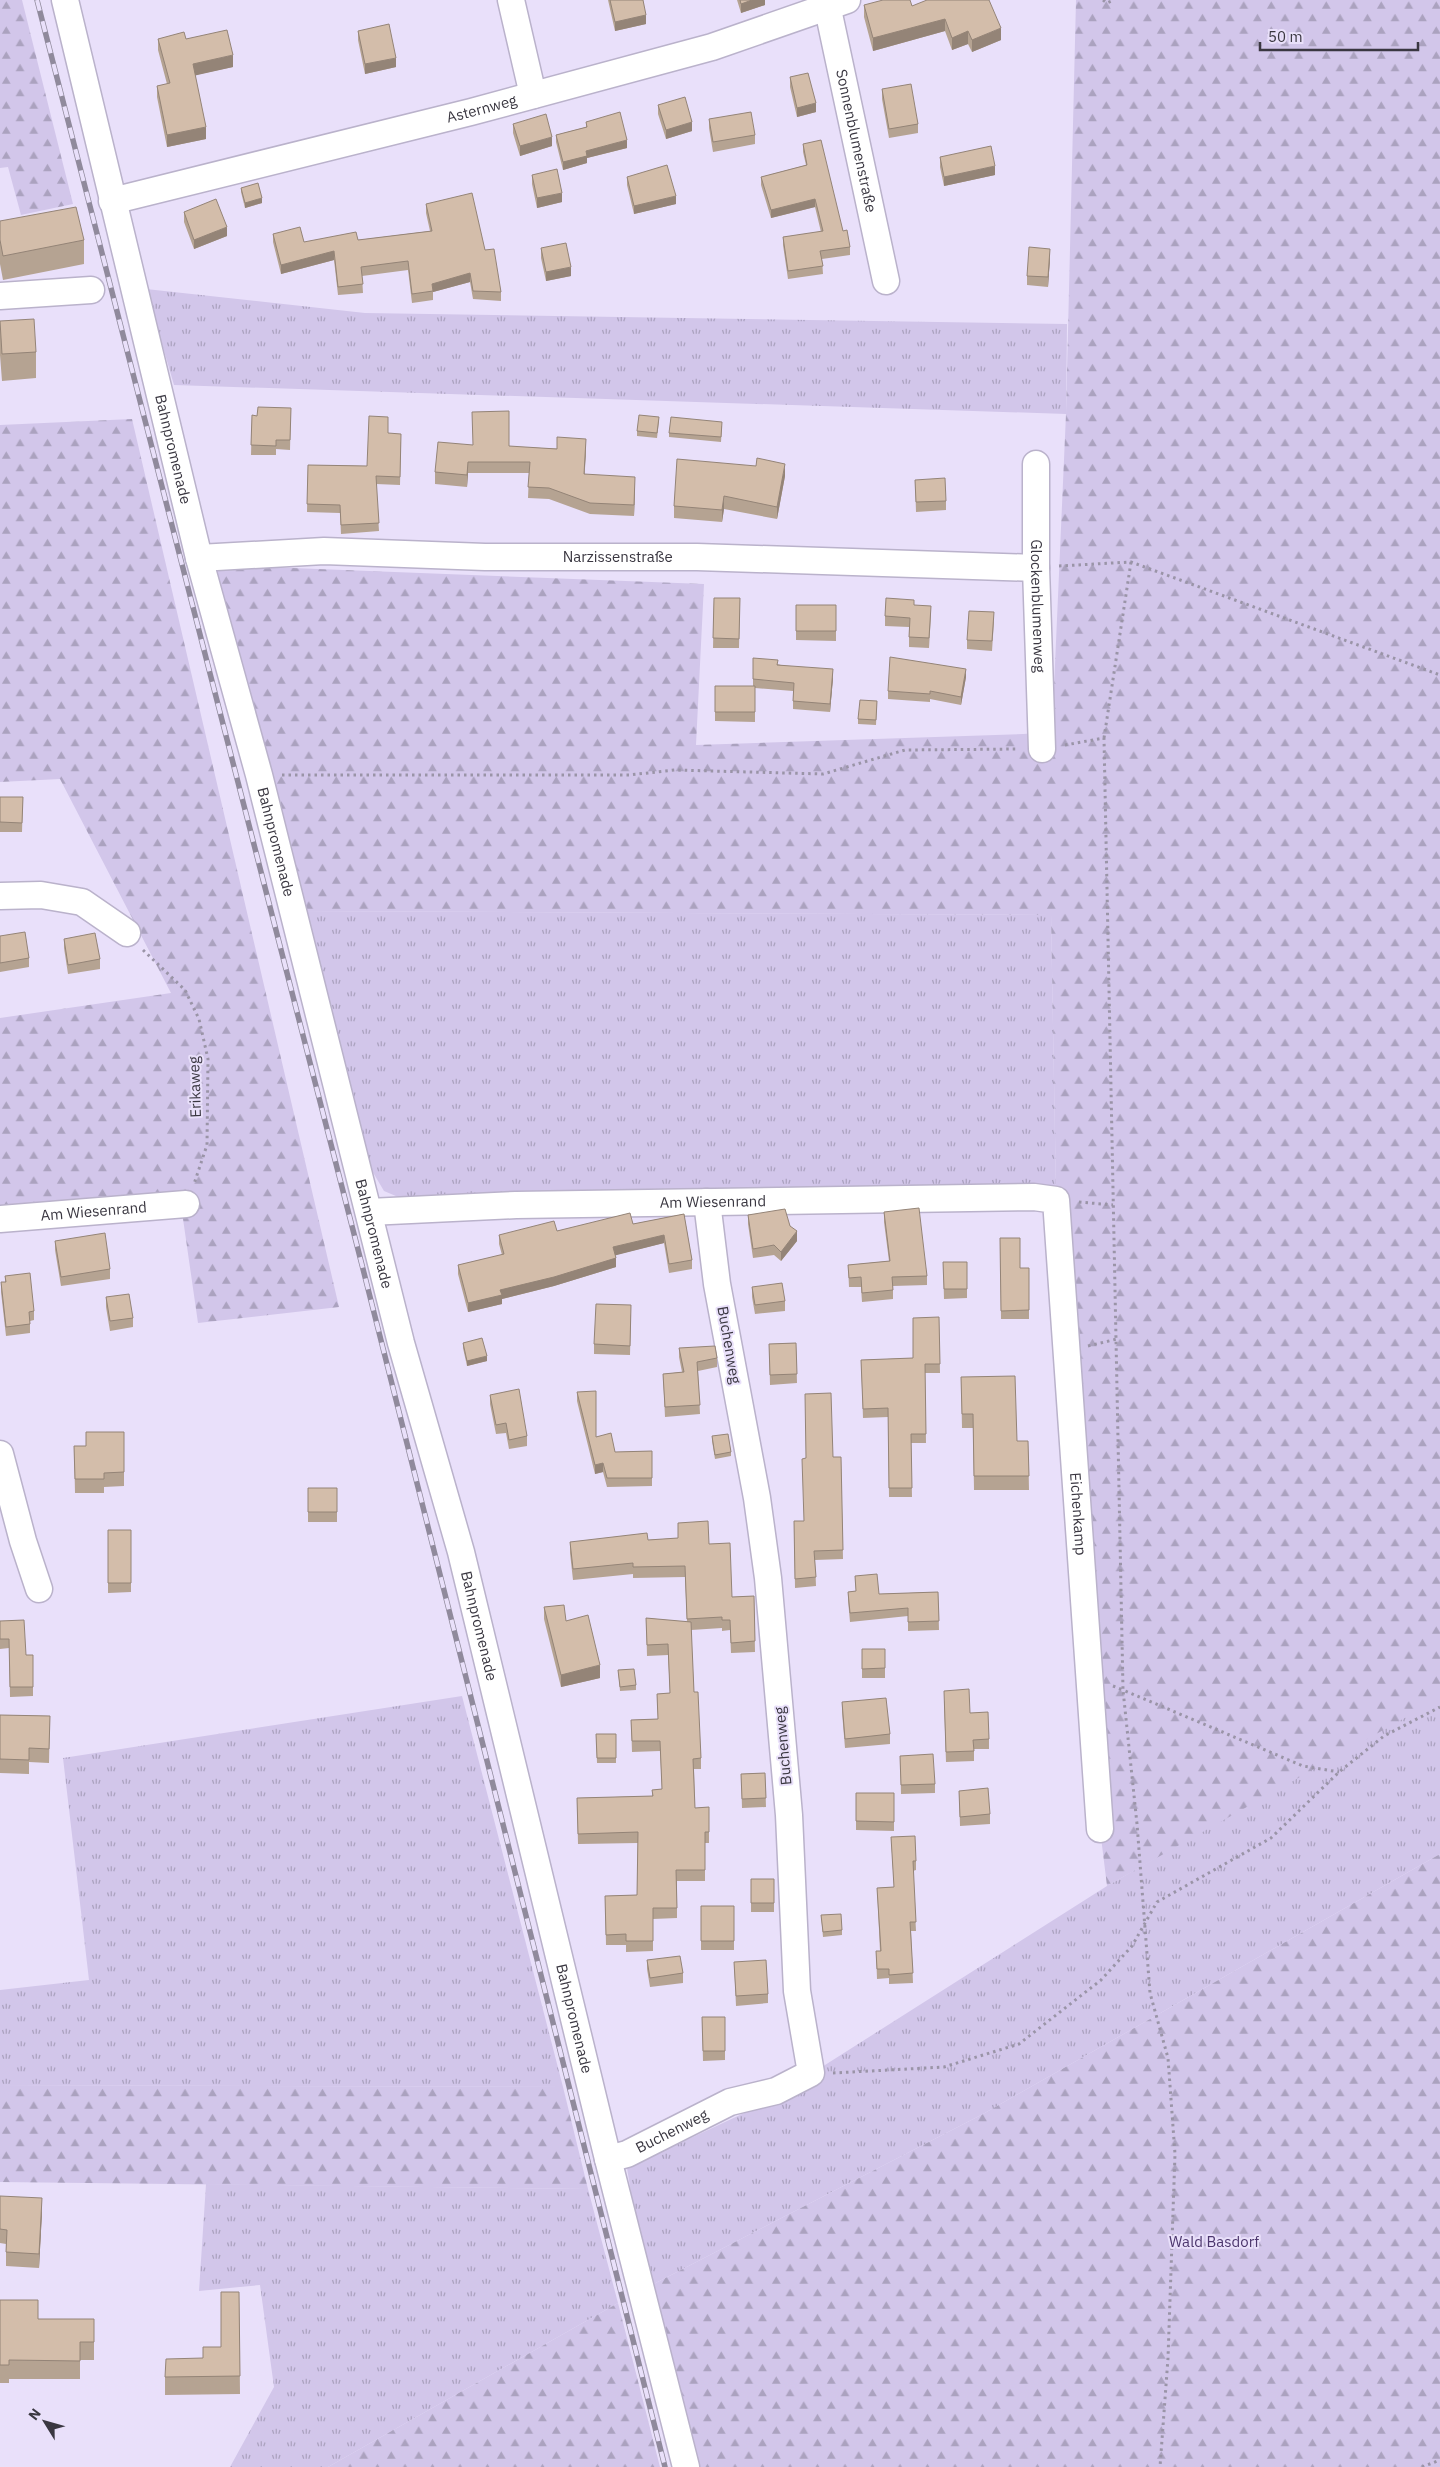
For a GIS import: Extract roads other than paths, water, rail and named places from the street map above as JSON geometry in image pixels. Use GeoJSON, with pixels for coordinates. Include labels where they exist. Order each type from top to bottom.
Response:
{"type":"FeatureCollection","features":[{"type":"Feature","properties":{"kind":"street","name":"Bahnpromenade"},"geometry":{"type":"LineString","coordinates":[[65,0],[199,558],[259,775],[402,1343],[461,1552],[608,2159],[686,2467]]}},
{"type":"Feature","properties":{"kind":"street"},"geometry":{"type":"LineString","coordinates":[[511,0],[533,96]]}},
{"type":"Feature","properties":{"kind":"street","name":"Asternweg"},"geometry":{"type":"LineString","coordinates":[[112,202],[533,96],[712,47],[834,3]]}},
{"type":"Feature","properties":{"kind":"street","name":"Sonnenblumenstraße"},"geometry":{"type":"LineString","coordinates":[[834,3],[886,281]]}},
{"type":"Feature","properties":{"kind":"street"},"geometry":{"type":"LineString","coordinates":[[0,296],[91,290]]}},
{"type":"Feature","properties":{"kind":"street","name":"Glockenblumenweg"},"geometry":{"type":"LineString","coordinates":[[1036,464],[1036,568],[1042,749]]}},
{"type":"Feature","properties":{"kind":"street","name":"Narzissenstraße"},"geometry":{"type":"LineString","coordinates":[[199,558],[324,551],[485,557],[697,557],[1036,568]]}},
{"type":"Feature","properties":{"kind":"street"},"geometry":{"type":"LineString","coordinates":[[0,896],[41,895],[82,902],[127,933]]}},
{"type":"Feature","properties":{"kind":"street","name":"Am Wiesenrand"},"geometry":{"type":"LineString","coordinates":[[370,1212],[516,1205],[1034,1197],[1056,1200]]}},
{"type":"Feature","properties":{"kind":"street","name":"Eichenkamp"},"geometry":{"type":"LineString","coordinates":[[1056,1200],[1100,1829]]}},
{"type":"Feature","properties":{"kind":"street","name":"Buchenweg"},"geometry":{"type":"LineString","coordinates":[[608,2159],[627,2154],[730,2102],[776,2091],[811,2073],[797,1991],[788,1815],[768,1578],[757,1498],[718,1284],[707,1202]]}},
{"type":"Feature","properties":{"kind":"street","name":"Am Wiesenrand"},"geometry":{"type":"LineString","coordinates":[[0,1219],[186,1204]]}},
{"type":"Feature","properties":{"kind":"street"},"geometry":{"type":"LineString","coordinates":[[0,1454],[23,1541],[39,1589]]}},
{"type":"Feature","properties":{"kind":"railway"},"geometry":{"type":"LineString","coordinates":[[37,0],[362,1265],[665,2467]]}},
{"type":"Feature","properties":{"kind":"park label","name":"Wald Basdorf"},"geometry":{"type":"Point","coordinates":[1214,2242]}}]}
